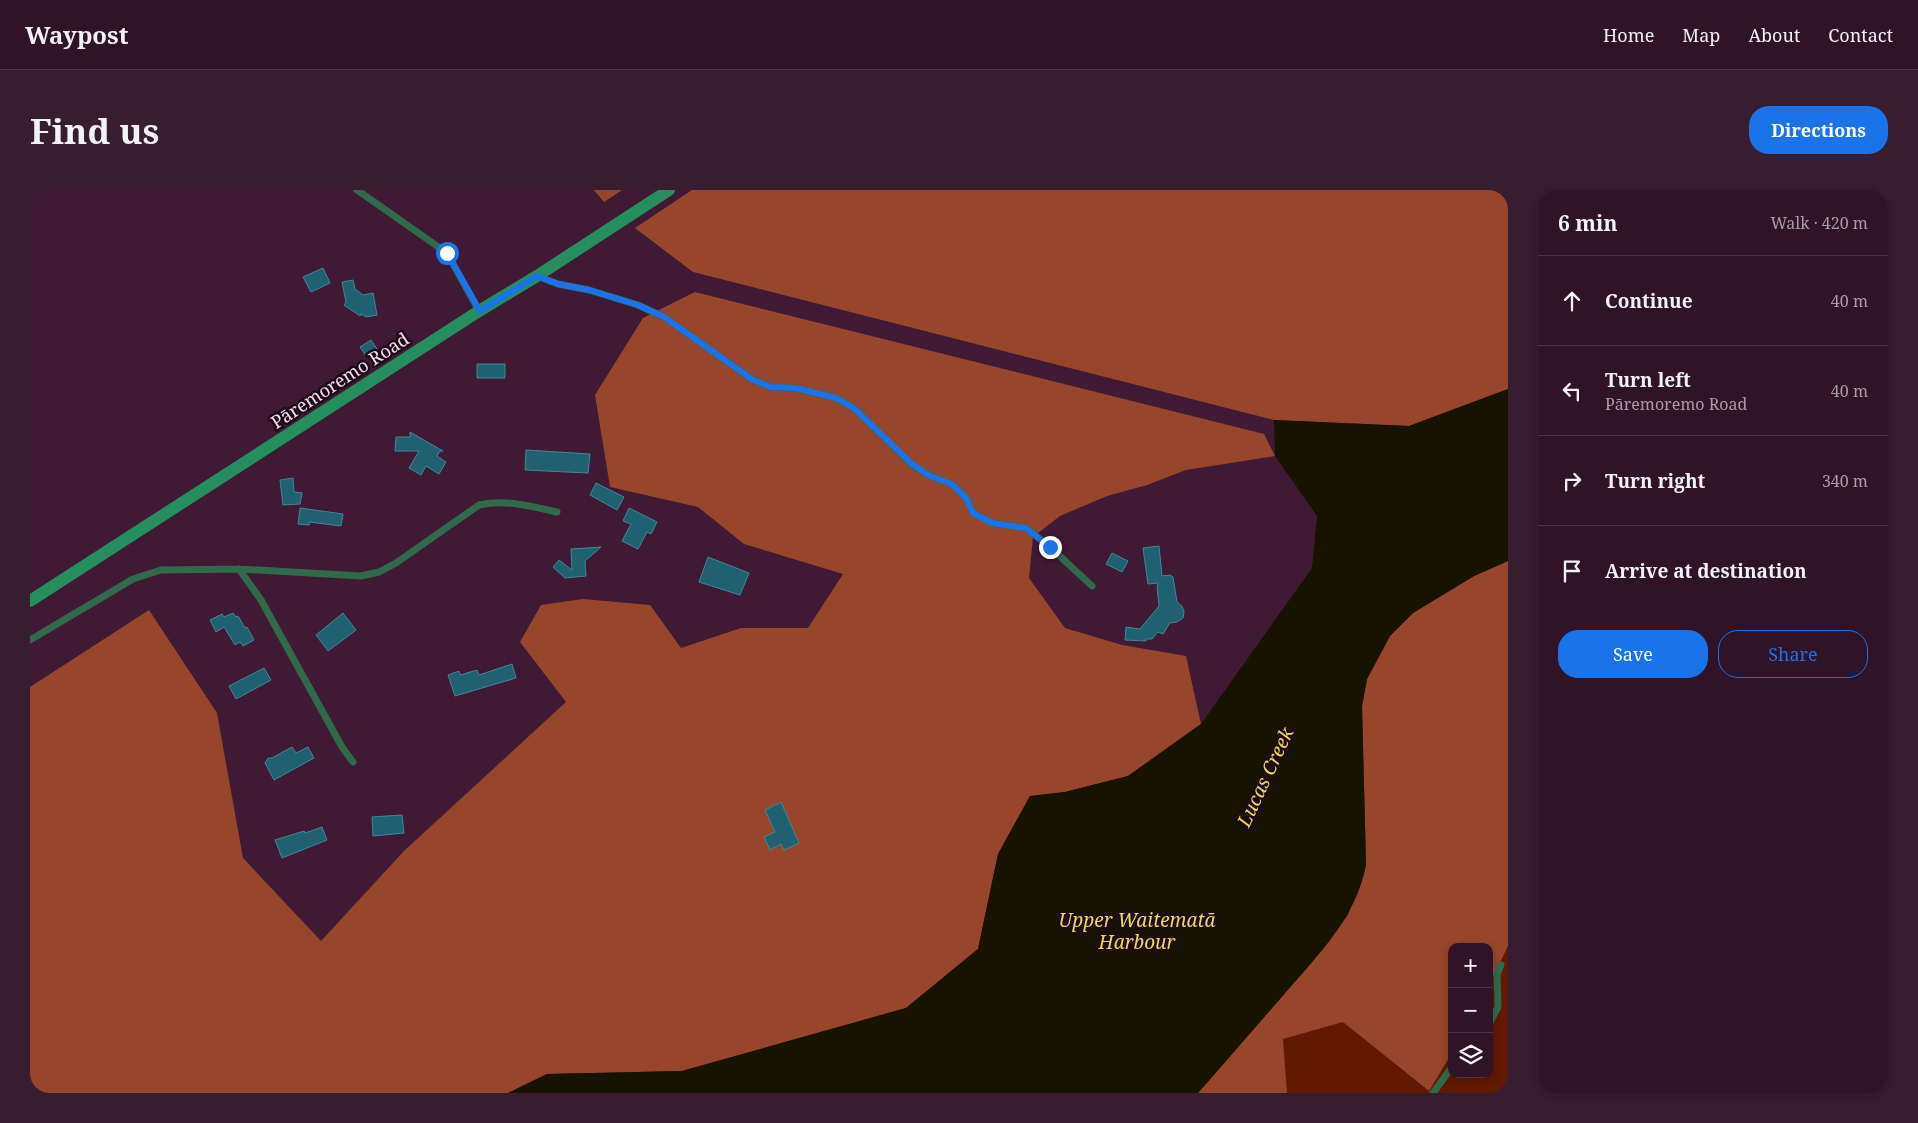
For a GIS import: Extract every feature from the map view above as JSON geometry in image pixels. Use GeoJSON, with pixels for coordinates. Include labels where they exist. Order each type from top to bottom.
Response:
{"type":"FeatureCollection","features":[{"type":"Feature","properties":{"kind":"street","name":"Pāremoremo Road"},"geometry":{"type":"LineString","coordinates":[[30,601],[669,190]]}},
{"type":"Feature","properties":{"kind":"lane"},"geometry":{"type":"LineString","coordinates":[[357,190],[447,253],[480,311]]}},
{"type":"Feature","properties":{"kind":"lane"},"geometry":{"type":"LineString","coordinates":[[537,276],[558,284],[589,290],[630,302],[664,317],[753,380],[771,387],[796,388],[836,398],[855,409],[912,464],[930,476],[952,484],[966,498],[973,513],[992,523],[1026,528],[1050,547],[1092,586]]}},
{"type":"Feature","properties":{"kind":"lane"},"geometry":{"type":"LineString","coordinates":[[30,640],[134,579],[160,570],[239,569],[361,576],[379,572],[396,563],[479,505],[509,502],[557,512]]}},
{"type":"Feature","properties":{"kind":"lane"},"geometry":{"type":"LineString","coordinates":[[239,569],[261,600],[342,747],[353,762]]}},
{"type":"Feature","properties":{"kind":"lane"},"geometry":{"type":"LineString","coordinates":[[1493,1016],[1498,1007],[1497,974],[1501,965]]}},
{"type":"Feature","properties":{"kind":"lane"},"geometry":{"type":"LineString","coordinates":[[1433,1093],[1448,1073]]}},
{"type":"Feature","properties":{"kind":"shaded area"},"geometry":{"type":"Polygon","coordinates":[[[594,190],[622,190],[604,202],[594,190]]]}},
{"type":"Feature","properties":{"kind":"shaded area"},"geometry":{"type":"Polygon","coordinates":[[[692,190],[1508,190],[1508,389],[1409,426],[1274,420],[693,272],[635,228],[692,190]]]}},
{"type":"Feature","properties":{"kind":"shaded area"},"geometry":{"type":"Polygon","coordinates":[[[695,292],[1264,434],[1275,456],[1186,470],[1147,485],[1107,496],[1060,516],[1033,537],[1029,578],[1065,628],[1122,645],[1186,656],[1201,724],[1128,776],[1065,792],[1030,796],[998,854],[978,949],[906,1008],[682,1071],[547,1074],[508,1093],[30,1093],[30,687],[149,610],[217,713],[243,858],[321,941],[404,851],[566,702],[520,642],[541,605],[583,599],[650,605],[681,648],[741,628],[808,628],[843,574],[744,544],[698,507],[610,487],[595,395],[643,318],[695,292]]]}},
{"type":"Feature","properties":{"kind":"shaded area"},"geometry":{"type":"Polygon","coordinates":[[[1508,561],[1508,946],[1493,977],[1493,943],[1448,943],[1448,1060],[1429,1091],[1343,1022],[1283,1039],[1287,1093],[1198,1093],[1327,944],[1348,915],[1366,865],[1362,706],[1367,679],[1390,636],[1413,613],[1474,576],[1508,561]]]}},
{"type":"Feature","properties":{"kind":"shaded area"},"geometry":{"type":"Polygon","coordinates":[[[1508,946],[1508,1093],[1287,1093],[1283,1039],[1343,1021],[1428,1091],[1448,1059],[1448,1078],[1493,1078],[1493,977],[1508,946]]]}},
{"type":"Feature","properties":{"kind":"water","name":"Upper Waitematā Harbour"},"geometry":{"type":"Polygon","coordinates":[[[1508,389],[1508,561],[1474,576],[1413,613],[1390,636],[1367,679],[1362,706],[1366,865],[1361,885],[1344,920],[1320,953],[1198,1093],[508,1093],[547,1074],[682,1071],[906,1008],[978,949],[998,854],[1030,796],[1065,792],[1128,776],[1201,724],[1312,568],[1317,516],[1275,456],[1274,420],[1409,426],[1508,389]]]}},
{"type":"Feature","properties":{"kind":"building"},"geometry":{"type":"Polygon","coordinates":[[[323,268],[330,283],[311,292],[303,277],[323,268]]]}},
{"type":"Feature","properties":{"kind":"building"},"geometry":{"type":"Polygon","coordinates":[[[353,280],[355,289],[363,295],[373,293],[377,315],[366,317],[361,314],[360,316],[344,305],[346,302],[342,282],[353,280]]]}},
{"type":"Feature","properties":{"kind":"building"},"geometry":{"type":"Polygon","coordinates":[[[371,340],[377,349],[366,356],[360,347],[371,340]]]}},
{"type":"Feature","properties":{"kind":"building"},"geometry":{"type":"Polygon","coordinates":[[[477,364],[505,364],[505,378],[477,378],[477,364]]]}},
{"type":"Feature","properties":{"kind":"building"},"geometry":{"type":"Polygon","coordinates":[[[410,432],[443,451],[440,451],[437,456],[446,462],[439,474],[426,466],[421,475],[409,468],[419,451],[395,451],[396,437],[410,437],[410,432]]]}},
{"type":"Feature","properties":{"kind":"building"},"geometry":{"type":"Polygon","coordinates":[[[526,450],[590,454],[588,473],[525,470],[526,450]]]}},
{"type":"Feature","properties":{"kind":"building"},"geometry":{"type":"Polygon","coordinates":[[[293,478],[294,492],[302,493],[300,504],[283,505],[280,480],[293,478]]]}},
{"type":"Feature","properties":{"kind":"building"},"geometry":{"type":"Polygon","coordinates":[[[596,483],[624,497],[617,510],[590,495],[596,483]]]}},
{"type":"Feature","properties":{"kind":"building"},"geometry":{"type":"Polygon","coordinates":[[[300,508],[343,514],[341,526],[309,522],[309,525],[298,524],[300,508]]]}},
{"type":"Feature","properties":{"kind":"building"},"geometry":{"type":"Polygon","coordinates":[[[629,508],[657,522],[651,534],[647,532],[638,549],[622,541],[631,524],[623,521],[629,508]]]}},
{"type":"Feature","properties":{"kind":"building"},"geometry":{"type":"Polygon","coordinates":[[[1159,546],[1162,576],[1170,575],[1173,577],[1177,602],[1182,606],[1184,612],[1183,618],[1177,622],[1170,623],[1163,634],[1158,632],[1152,639],[1146,639],[1146,641],[1125,640],[1126,627],[1140,629],[1159,606],[1158,583],[1148,584],[1143,548],[1159,546]]]}},
{"type":"Feature","properties":{"kind":"building"},"geometry":{"type":"Polygon","coordinates":[[[601,547],[585,561],[586,576],[565,578],[553,567],[559,560],[572,570],[571,549],[601,547]]]}},
{"type":"Feature","properties":{"kind":"building"},"geometry":{"type":"Polygon","coordinates":[[[1112,553],[1128,561],[1122,572],[1106,564],[1112,553]]]}},
{"type":"Feature","properties":{"kind":"building"},"geometry":{"type":"Polygon","coordinates":[[[708,557],[749,573],[740,595],[699,582],[708,557]]]}},
{"type":"Feature","properties":{"kind":"building"},"geometry":{"type":"Polygon","coordinates":[[[233,613],[236,617],[238,616],[245,628],[247,627],[254,640],[243,646],[240,642],[235,645],[224,627],[216,632],[210,620],[222,614],[224,617],[233,613]]]}},
{"type":"Feature","properties":{"kind":"building"},"geometry":{"type":"Polygon","coordinates":[[[343,613],[356,630],[328,651],[316,635],[343,613]]]}},
{"type":"Feature","properties":{"kind":"building"},"geometry":{"type":"Polygon","coordinates":[[[512,664],[516,678],[455,696],[448,675],[459,671],[460,675],[477,670],[479,675],[512,664]]]}},
{"type":"Feature","properties":{"kind":"building"},"geometry":{"type":"Polygon","coordinates":[[[264,668],[271,680],[236,699],[229,686],[264,668]]]}},
{"type":"Feature","properties":{"kind":"building"},"geometry":{"type":"Polygon","coordinates":[[[292,747],[296,753],[308,747],[314,758],[274,780],[265,763],[268,758],[272,758],[292,747]]]}},
{"type":"Feature","properties":{"kind":"building"},"geometry":{"type":"Polygon","coordinates":[[[781,802],[799,843],[784,850],[781,844],[770,850],[764,837],[775,832],[765,810],[781,802]]]}},
{"type":"Feature","properties":{"kind":"building"},"geometry":{"type":"Polygon","coordinates":[[[402,815],[404,833],[373,836],[372,817],[402,815]]]}},
{"type":"Feature","properties":{"kind":"building"},"geometry":{"type":"Polygon","coordinates":[[[322,827],[327,840],[282,858],[275,840],[322,827]]]}},
{"type":"Feature","properties":{"kind":"route"},"geometry":{"type":"LineString","coordinates":[[447,253],[480,311],[537,276],[558,284],[589,290],[638,305],[664,317],[753,380],[771,387],[796,388],[836,398],[855,409],[881,432],[912,464],[930,476],[952,484],[966,498],[973,513],[992,523],[1026,528],[1050,547]]}},
{"type":"Feature","properties":{"kind":"water label","name":"Lucas Creek"},"geometry":{"type":"Point","coordinates":[1265,777]}}]}
